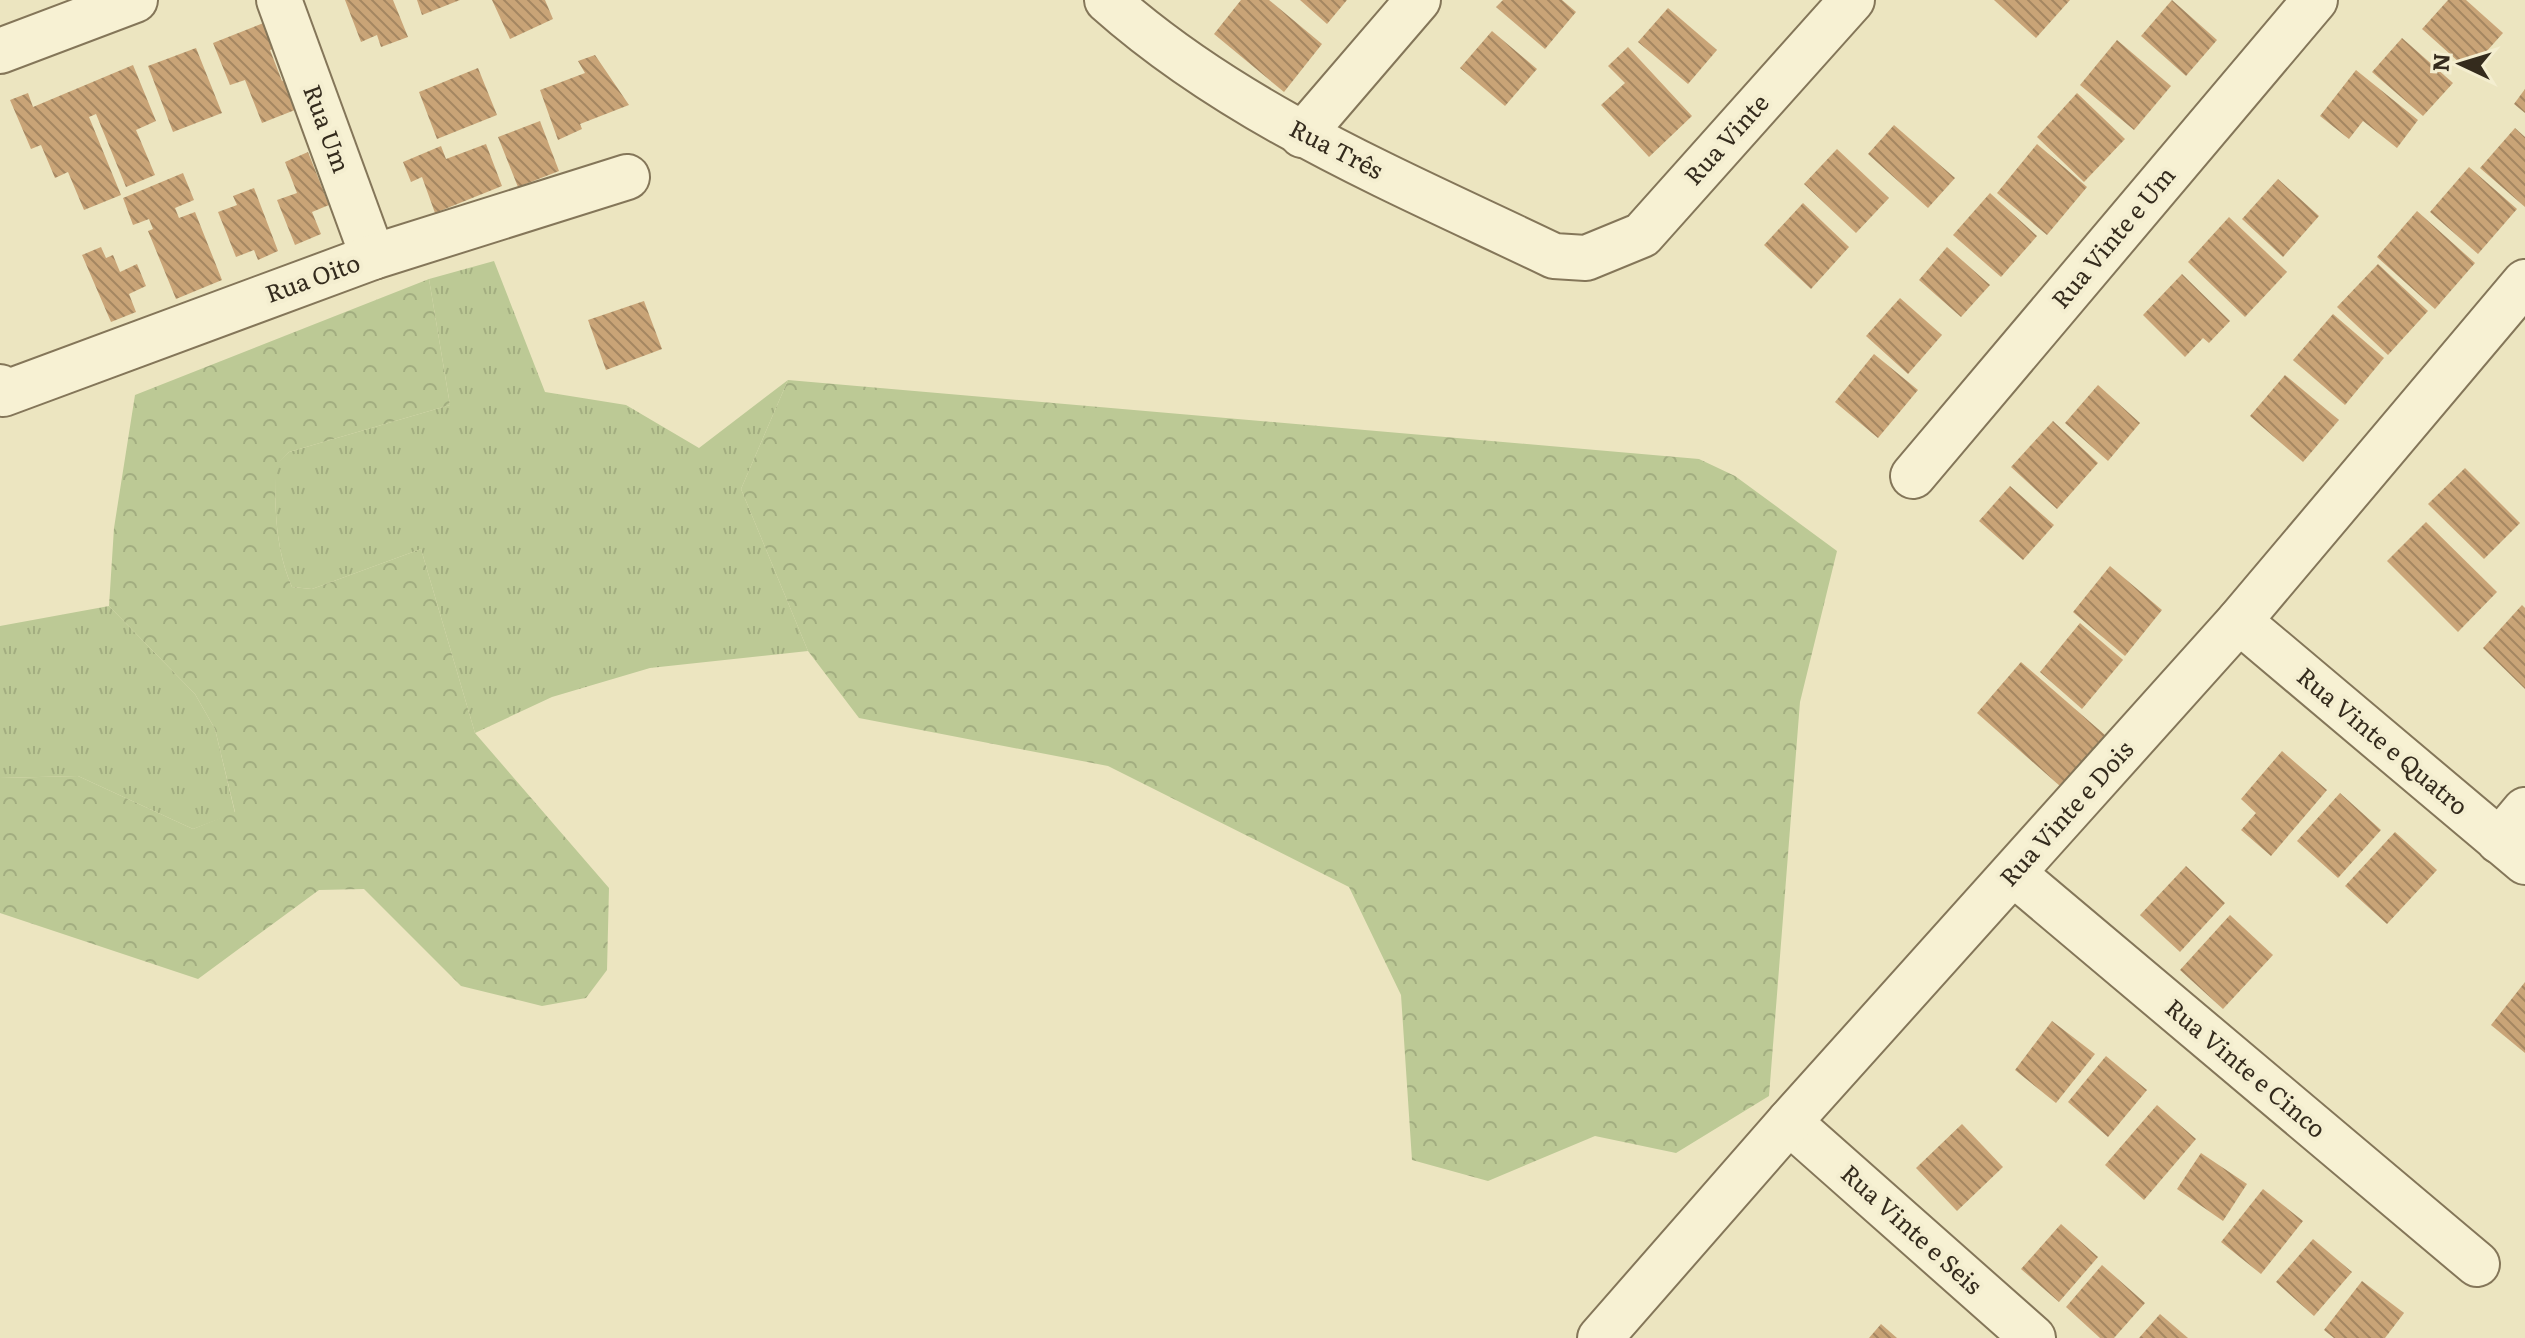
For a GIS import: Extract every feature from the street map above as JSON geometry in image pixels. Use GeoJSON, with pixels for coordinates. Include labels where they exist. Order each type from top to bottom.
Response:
{"type":"FeatureCollection","features":[{"type":"Feature","properties":{"kind":"street"},"geometry":{"type":"LineString","coordinates":[[0,51],[135,0]]}},
{"type":"Feature","properties":{"kind":"street","name":"Rua Um"},"geometry":{"type":"LineString","coordinates":[[279,0],[373,257]]}},
{"type":"Feature","properties":{"kind":"street","name":"Rua Três"},"geometry":{"type":"LineString","coordinates":[[1107,0],[1148,37],[1302,135],[1554,256],[1586,258]]}},
{"type":"Feature","properties":{"kind":"street"},"geometry":{"type":"LineString","coordinates":[[1302,135],[1418,0]]}},
{"type":"Feature","properties":{"kind":"street","name":"Rua Vinte"},"geometry":{"type":"LineString","coordinates":[[1586,258],[1642,235],[1852,0]]}},
{"type":"Feature","properties":{"kind":"street","name":"Rua Vinte e Um"},"geometry":{"type":"LineString","coordinates":[[1913,476],[2315,0]]}},
{"type":"Feature","properties":{"kind":"street","name":"Rua Oito"},"geometry":{"type":"LineString","coordinates":[[2,390],[373,257],[627,177]]}},
{"type":"Feature","properties":{"kind":"street","name":"Rua Vinte e Dois"},"geometry":{"type":"LineString","coordinates":[[1600,1338],[1789,1122],[2239,621],[2525,282]]}},
{"type":"Feature","properties":{"kind":"street","name":"Rua Vinte e Quatro"},"geometry":{"type":"LineString","coordinates":[[2239,621],[2516,837]]}},
{"type":"Feature","properties":{"kind":"street","name":"Rua Vinte e Cinco"},"geometry":{"type":"LineString","coordinates":[[2014,874],[2477,1264]]}},
{"type":"Feature","properties":{"kind":"street","name":"Rua Vinte e Seis"},"geometry":{"type":"LineString","coordinates":[[1789,1122],[2033,1338]]}},
{"type":"Feature","properties":{"kind":"green space"},"geometry":{"type":"Polygon","coordinates":[[[494,261],[545,392],[626,405],[699,448],[788,380],[741,489],[808,651],[650,668],[552,697],[475,733],[421,549],[312,589],[292,587],[279,543],[275,466],[289,452],[450,405],[429,279],[494,261]]]}},
{"type":"Feature","properties":{"kind":"green space"},"geometry":{"type":"Polygon","coordinates":[[[429,279],[450,405],[289,452],[275,467],[276,513],[282,558],[292,587],[312,589],[421,549],[475,733],[609,888],[607,970],[586,998],[542,1006],[461,986],[364,889],[319,890],[198,979],[0,913],[0,778],[78,776],[193,829],[235,812],[215,729],[195,694],[109,606],[114,528],[135,395],[429,279]]]}},
{"type":"Feature","properties":{"kind":"green space"},"geometry":{"type":"Polygon","coordinates":[[[788,380],[1699,459],[1735,476],[1837,551],[1800,702],[1769,1096],[1676,1153],[1595,1136],[1488,1181],[1412,1160],[1401,995],[1349,887],[1108,766],[859,718],[808,651],[741,489],[788,380]]]}},
{"type":"Feature","properties":{"kind":"green space"},"geometry":{"type":"Polygon","coordinates":[[[109,606],[195,694],[215,729],[235,813],[193,829],[78,776],[0,778],[0,626],[109,606]]]}},
{"type":"Feature","properties":{"kind":"building"},"geometry":{"type":"Polygon","coordinates":[[[345,0],[393,0],[408,37],[381,47],[377,35],[361,42],[345,0]]]}},
{"type":"Feature","properties":{"kind":"building"},"geometry":{"type":"Polygon","coordinates":[[[417,0],[460,0],[422,15],[417,0]]]}},
{"type":"Feature","properties":{"kind":"building"},"geometry":{"type":"Polygon","coordinates":[[[492,0],[545,0],[553,19],[510,39],[492,0]]]}},
{"type":"Feature","properties":{"kind":"building"},"geometry":{"type":"Polygon","coordinates":[[[1241,0],[1269,0],[1322,44],[1284,92],[1214,34],[1241,0]]]}},
{"type":"Feature","properties":{"kind":"building"},"geometry":{"type":"Polygon","coordinates":[[[1300,0],[1347,0],[1327,24],[1300,0]]]}},
{"type":"Feature","properties":{"kind":"building"},"geometry":{"type":"Polygon","coordinates":[[[1503,0],[1562,0],[1576,12],[1545,49],[1496,7],[1503,0]]]}},
{"type":"Feature","properties":{"kind":"building"},"geometry":{"type":"Polygon","coordinates":[[[1994,0],[2070,0],[2036,38],[1994,0]]]}},
{"type":"Feature","properties":{"kind":"building"},"geometry":{"type":"Polygon","coordinates":[[[2172,0],[2217,40],[2186,76],[2141,36],[2172,0]]]}},
{"type":"Feature","properties":{"kind":"building"},"geometry":{"type":"Polygon","coordinates":[[[2448,0],[2466,0],[2503,33],[2469,71],[2422,29],[2448,0]]]}},
{"type":"Feature","properties":{"kind":"building"},"geometry":{"type":"Polygon","coordinates":[[[1668,8],[1717,50],[1688,84],[1638,42],[1668,8]]]}},
{"type":"Feature","properties":{"kind":"building"},"geometry":{"type":"Polygon","coordinates":[[[266,22],[276,48],[270,50],[282,81],[288,78],[300,108],[262,123],[245,80],[230,85],[213,43],[266,22]]]}},
{"type":"Feature","properties":{"kind":"building"},"geometry":{"type":"Polygon","coordinates":[[[1492,31],[1537,69],[1505,106],[1460,68],[1492,31]]]}},
{"type":"Feature","properties":{"kind":"building"},"geometry":{"type":"Polygon","coordinates":[[[2402,38],[2453,83],[2423,116],[2372,72],[2402,38]]]}},
{"type":"Feature","properties":{"kind":"building"},"geometry":{"type":"Polygon","coordinates":[[[2117,40],[2171,86],[2134,130],[2080,85],[2117,40]]]}},
{"type":"Feature","properties":{"kind":"building"},"geometry":{"type":"Polygon","coordinates":[[[1628,47],[1692,116],[1649,157],[1601,105],[1625,83],[1608,66],[1628,47]]]}},
{"type":"Feature","properties":{"kind":"building"},"geometry":{"type":"Polygon","coordinates":[[[196,48],[222,113],[173,132],[148,66],[196,48]]]}},
{"type":"Feature","properties":{"kind":"building"},"geometry":{"type":"Polygon","coordinates":[[[595,55],[629,105],[580,124],[582,129],[558,140],[540,90],[585,73],[578,61],[595,55]]]}},
{"type":"Feature","properties":{"kind":"building"},"geometry":{"type":"Polygon","coordinates":[[[133,65],[156,121],[136,130],[155,175],[126,187],[96,114],[89,117],[121,195],[84,210],[68,172],[55,178],[41,145],[31,149],[10,100],[28,93],[33,107],[133,65]]]}},
{"type":"Feature","properties":{"kind":"building"},"geometry":{"type":"Polygon","coordinates":[[[478,68],[497,115],[437,139],[419,92],[478,68]]]}},
{"type":"Feature","properties":{"kind":"building"},"geometry":{"type":"Polygon","coordinates":[[[2356,70],[2418,120],[2397,148],[2363,121],[2349,139],[2320,116],[2356,70]]]}},
{"type":"Feature","properties":{"kind":"building"},"geometry":{"type":"Polygon","coordinates":[[[2525,89],[2525,113],[2514,104],[2525,89]]]}},
{"type":"Feature","properties":{"kind":"building"},"geometry":{"type":"Polygon","coordinates":[[[2077,93],[2125,139],[2084,182],[2037,137],[2077,93]]]}},
{"type":"Feature","properties":{"kind":"building"},"geometry":{"type":"Polygon","coordinates":[[[540,121],[559,171],[518,187],[498,137],[540,121]]]}},
{"type":"Feature","properties":{"kind":"building"},"geometry":{"type":"Polygon","coordinates":[[[1894,125],[1955,178],[1928,208],[1868,154],[1894,125]]]}},
{"type":"Feature","properties":{"kind":"building"},"geometry":{"type":"Polygon","coordinates":[[[2515,128],[2525,137],[2525,207],[2480,168],[2515,128]]]}},
{"type":"Feature","properties":{"kind":"building"},"geometry":{"type":"Polygon","coordinates":[[[486,144],[502,186],[435,213],[422,177],[411,182],[403,162],[441,146],[446,159],[486,144]]]}},
{"type":"Feature","properties":{"kind":"building"},"geometry":{"type":"Polygon","coordinates":[[[2037,144],[2087,187],[2047,235],[1997,193],[2037,144]]]}},
{"type":"Feature","properties":{"kind":"building"},"geometry":{"type":"Polygon","coordinates":[[[1837,149],[1889,198],[1856,233],[1804,184],[1837,149]]]}},
{"type":"Feature","properties":{"kind":"building"},"geometry":{"type":"Polygon","coordinates":[[[308,152],[329,205],[312,212],[321,234],[295,245],[277,200],[297,193],[285,162],[308,152]]]}},
{"type":"Feature","properties":{"kind":"building"},"geometry":{"type":"Polygon","coordinates":[[[2469,167],[2517,209],[2478,254],[2430,212],[2469,167]]]}},
{"type":"Feature","properties":{"kind":"building"},"geometry":{"type":"Polygon","coordinates":[[[183,173],[194,200],[175,208],[179,218],[195,212],[222,280],[176,299],[148,231],[153,229],[149,219],[133,225],[123,198],[183,173]]]}},
{"type":"Feature","properties":{"kind":"building"},"geometry":{"type":"Polygon","coordinates":[[[2278,179],[2319,216],[2283,257],[2242,219],[2278,179]]]}},
{"type":"Feature","properties":{"kind":"building"},"geometry":{"type":"Polygon","coordinates":[[[254,188],[278,251],[258,260],[254,250],[236,257],[218,212],[237,205],[233,196],[254,188]]]}},
{"type":"Feature","properties":{"kind":"building"},"geometry":{"type":"Polygon","coordinates":[[[1990,193],[2037,236],[2001,277],[1953,235],[1990,193]]]}},
{"type":"Feature","properties":{"kind":"building"},"geometry":{"type":"Polygon","coordinates":[[[1803,203],[1849,247],[1811,289],[1764,245],[1803,203]]]}},
{"type":"Feature","properties":{"kind":"building"},"geometry":{"type":"Polygon","coordinates":[[[2417,211],[2475,263],[2435,309],[2377,257],[2417,211]]]}},
{"type":"Feature","properties":{"kind":"building"},"geometry":{"type":"Polygon","coordinates":[[[2229,217],[2287,272],[2245,317],[2188,262],[2229,217]]]}},
{"type":"Feature","properties":{"kind":"building"},"geometry":{"type":"Polygon","coordinates":[[[101,247],[106,258],[113,255],[120,272],[137,264],[146,286],[129,294],[136,312],[111,322],[82,255],[101,247]]]}},
{"type":"Feature","properties":{"kind":"building"},"geometry":{"type":"Polygon","coordinates":[[[1947,247],[1990,285],[1961,317],[1919,280],[1947,247]]]}},
{"type":"Feature","properties":{"kind":"building"},"geometry":{"type":"Polygon","coordinates":[[[2378,264],[2428,311],[2388,355],[2337,307],[2378,264]]]}},
{"type":"Feature","properties":{"kind":"building"},"geometry":{"type":"Polygon","coordinates":[[[2182,274],[2230,321],[2209,343],[2203,338],[2185,357],[2143,315],[2182,274]]]}},
{"type":"Feature","properties":{"kind":"building"},"geometry":{"type":"Polygon","coordinates":[[[1900,298],[1942,335],[1908,374],[1866,336],[1900,298]]]}},
{"type":"Feature","properties":{"kind":"building"},"geometry":{"type":"Polygon","coordinates":[[[644,301],[662,349],[606,370],[588,320],[644,301]]]}},
{"type":"Feature","properties":{"kind":"building"},"geometry":{"type":"Polygon","coordinates":[[[2333,314],[2384,358],[2345,405],[2293,360],[2333,314]]]}},
{"type":"Feature","properties":{"kind":"building"},"geometry":{"type":"Polygon","coordinates":[[[1874,354],[1918,390],[1878,438],[1835,402],[1874,354]]]}},
{"type":"Feature","properties":{"kind":"building"},"geometry":{"type":"Polygon","coordinates":[[[2285,375],[2339,420],[2303,462],[2250,416],[2285,375]]]}},
{"type":"Feature","properties":{"kind":"building"},"geometry":{"type":"Polygon","coordinates":[[[2098,385],[2140,423],[2108,461],[2065,423],[2098,385]]]}},
{"type":"Feature","properties":{"kind":"building"},"geometry":{"type":"Polygon","coordinates":[[[2053,421],[2098,463],[2057,509],[2011,467],[2053,421]]]}},
{"type":"Feature","properties":{"kind":"building"},"geometry":{"type":"Polygon","coordinates":[[[2465,468],[2520,523],[2484,559],[2428,504],[2465,468]]]}},
{"type":"Feature","properties":{"kind":"building"},"geometry":{"type":"Polygon","coordinates":[[[2010,486],[2054,525],[2023,560],[1979,521],[2010,486]]]}},
{"type":"Feature","properties":{"kind":"building"},"geometry":{"type":"Polygon","coordinates":[[[2426,522],[2497,592],[2458,632],[2387,561],[2426,522]]]}},
{"type":"Feature","properties":{"kind":"building"},"geometry":{"type":"Polygon","coordinates":[[[2110,566],[2162,610],[2125,656],[2073,612],[2110,566]]]}},
{"type":"Feature","properties":{"kind":"building"},"geometry":{"type":"Polygon","coordinates":[[[2522,605],[2525,608],[2525,689],[2483,648],[2522,605]]]}},
{"type":"Feature","properties":{"kind":"building"},"geometry":{"type":"Polygon","coordinates":[[[2080,623],[2123,660],[2082,709],[2040,672],[2080,623]]]}},
{"type":"Feature","properties":{"kind":"building"},"geometry":{"type":"Polygon","coordinates":[[[2021,662],[2105,735],[2060,786],[1977,713],[2021,662]]]}},
{"type":"Feature","properties":{"kind":"building"},"geometry":{"type":"Polygon","coordinates":[[[2282,751],[2327,790],[2271,856],[2241,830],[2256,813],[2241,799],[2282,751]]]}},
{"type":"Feature","properties":{"kind":"building"},"geometry":{"type":"Polygon","coordinates":[[[2340,793],[2381,830],[2338,878],[2297,841],[2340,793]]]}},
{"type":"Feature","properties":{"kind":"building"},"geometry":{"type":"Polygon","coordinates":[[[2395,832],[2437,870],[2387,924],[2345,886],[2395,832]]]}},
{"type":"Feature","properties":{"kind":"building"},"geometry":{"type":"Polygon","coordinates":[[[2186,866],[2225,903],[2180,952],[2140,915],[2186,866]]]}},
{"type":"Feature","properties":{"kind":"building"},"geometry":{"type":"Polygon","coordinates":[[[2230,915],[2273,955],[2223,1009],[2180,970],[2230,915]]]}},
{"type":"Feature","properties":{"kind":"building"},"geometry":{"type":"Polygon","coordinates":[[[2525,982],[2525,1053],[2491,1025],[2525,982]]]}},
{"type":"Feature","properties":{"kind":"building"},"geometry":{"type":"Polygon","coordinates":[[[2052,1021],[2095,1054],[2056,1103],[2015,1070],[2052,1021]]]}},
{"type":"Feature","properties":{"kind":"building"},"geometry":{"type":"Polygon","coordinates":[[[2106,1056],[2147,1090],[2108,1137],[2068,1102],[2106,1056]]]}},
{"type":"Feature","properties":{"kind":"building"},"geometry":{"type":"Polygon","coordinates":[[[2157,1105],[2196,1139],[2144,1200],[2105,1165],[2157,1105]]]}},
{"type":"Feature","properties":{"kind":"building"},"geometry":{"type":"Polygon","coordinates":[[[1962,1124],[2003,1167],[1957,1211],[1916,1168],[1962,1124]]]}},
{"type":"Feature","properties":{"kind":"building"},"geometry":{"type":"Polygon","coordinates":[[[2201,1153],[2247,1184],[2223,1221],[2177,1189],[2201,1153]]]}},
{"type":"Feature","properties":{"kind":"building"},"geometry":{"type":"Polygon","coordinates":[[[2263,1189],[2303,1221],[2261,1274],[2221,1242],[2263,1189]]]}},
{"type":"Feature","properties":{"kind":"building"},"geometry":{"type":"Polygon","coordinates":[[[2061,1224],[2098,1257],[2059,1302],[2021,1269],[2061,1224]]]}},
{"type":"Feature","properties":{"kind":"building"},"geometry":{"type":"Polygon","coordinates":[[[2313,1239],[2352,1272],[2314,1316],[2276,1282],[2313,1239]]]}},
{"type":"Feature","properties":{"kind":"building"},"geometry":{"type":"Polygon","coordinates":[[[2102,1265],[2145,1303],[2114,1338],[2100,1338],[2066,1307],[2102,1265]]]}},
{"type":"Feature","properties":{"kind":"building"},"geometry":{"type":"Polygon","coordinates":[[[2362,1281],[2404,1313],[2385,1338],[2334,1338],[2324,1330],[2362,1281]]]}},
{"type":"Feature","properties":{"kind":"building"},"geometry":{"type":"Polygon","coordinates":[[[2160,1314],[2188,1338],[2139,1338],[2160,1314]]]}},
{"type":"Feature","properties":{"kind":"building"},"geometry":{"type":"Polygon","coordinates":[[[1881,1324],[1897,1338],[1869,1338],[1881,1324]]]}}]}
